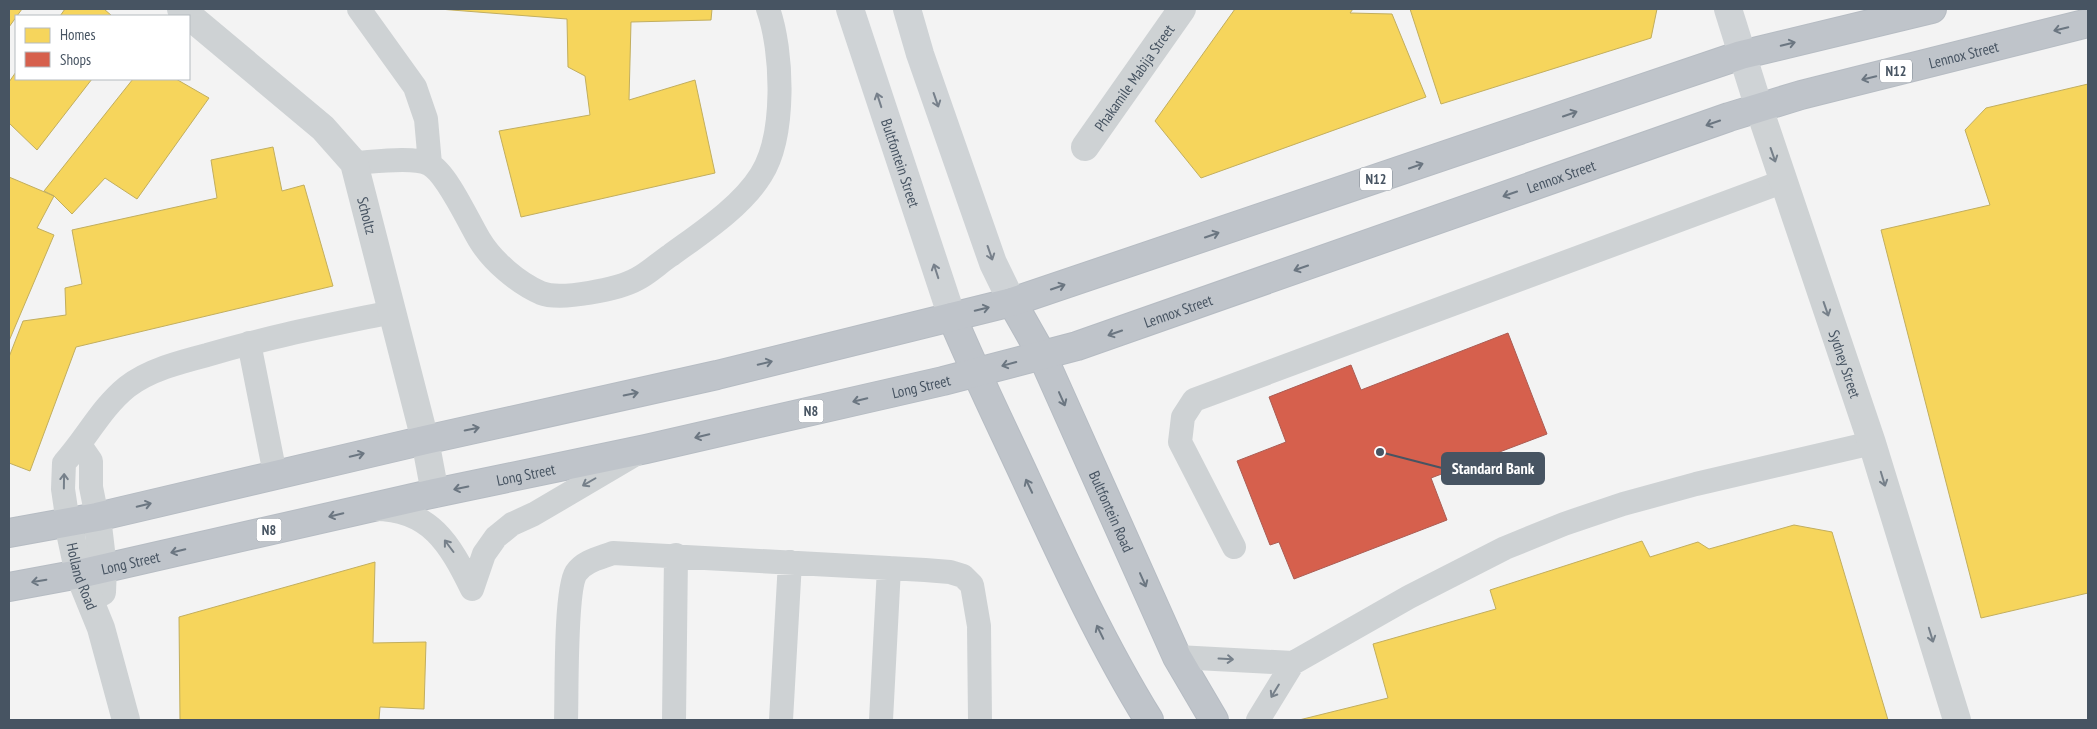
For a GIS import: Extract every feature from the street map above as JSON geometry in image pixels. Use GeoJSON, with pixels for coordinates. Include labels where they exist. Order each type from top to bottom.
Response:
{"type":"FeatureCollection","features":[{"type":"Feature","properties":{"kind":"highway","name":"N12"},"geometry":{"type":"LineString","coordinates":[[1012,302],[1741,56],[1932,9]]}},
{"type":"Feature","properties":{"kind":"highway","name":"Lennox Street"},"geometry":{"type":"LineString","coordinates":[[1042,355],[1077,346],[1759,108],[1801,95],[2088,23]]}},
{"type":"Feature","properties":{"kind":"highway"},"geometry":{"type":"LineString","coordinates":[[9,534],[97,517],[275,474],[717,375],[1012,302]]}},
{"type":"Feature","properties":{"kind":"highway","name":"Bultfontein Road"},"geometry":{"type":"LineString","coordinates":[[1012,302],[1042,355],[1177,657],[1214,720]]}},
{"type":"Feature","properties":{"kind":"highway"},"geometry":{"type":"LineString","coordinates":[[952,317],[976,372],[1117,667],[1148,720]]}},
{"type":"Feature","properties":{"kind":"highway","name":"Long Street"},"geometry":{"type":"LineString","coordinates":[[9,587],[91,571],[435,493],[646,449],[1042,355]]}},
{"type":"Feature","properties":{"kind":"street","name":"Bultfontein Street"},"geometry":{"type":"LineString","coordinates":[[850,9],[952,317]]}},
{"type":"Feature","properties":{"kind":"street"},"geometry":{"type":"LineString","coordinates":[[907,9],[920,54],[990,254],[1012,302]]}},
{"type":"Feature","properties":{"kind":"street","name":"Phakamile Mabija Street"},"geometry":{"type":"LineString","coordinates":[[1085,146],[1182,9]]}},
{"type":"Feature","properties":{"kind":"street","name":"Sydney Street"},"geometry":{"type":"LineString","coordinates":[[1728,9],[1741,56],[1782,182],[1872,444],[1958,720]]}},
{"type":"Feature","properties":{"kind":"street","name":"Scholtz"},"geometry":{"type":"LineString","coordinates":[[190,17],[323,128],[354,163],[425,440],[435,493]]}},
{"type":"Feature","properties":{"kind":"street","name":"Holland Road"},"geometry":{"type":"LineString","coordinates":[[91,571],[97,517]]}},
{"type":"Feature","properties":{"kind":"street","name":"Holland Road"},"geometry":{"type":"LineString","coordinates":[[68,523],[91,571],[101,628],[126,720]]}},
{"type":"Feature","properties":{"kind":"lane"},"geometry":{"type":"LineString","coordinates":[[359,9],[415,87],[426,120],[430,164]]}},
{"type":"Feature","properties":{"kind":"lane"},"geometry":{"type":"LineString","coordinates":[[354,163],[416,161],[430,164],[448,184],[480,242],[509,273],[543,294],[590,294],[637,279],[726,215],[761,175],[772,147],[781,92],[774,25],[768,9]]}},
{"type":"Feature","properties":{"kind":"lane"},"geometry":{"type":"LineString","coordinates":[[1234,547],[1180,442],[1183,417],[1194,400],[1782,182]]}},
{"type":"Feature","properties":{"kind":"lane"},"geometry":{"type":"LineString","coordinates":[[68,523],[64,489],[64,463],[80,446],[109,403],[128,386],[168,366],[249,342],[392,312]]}},
{"type":"Feature","properties":{"kind":"lane"},"geometry":{"type":"LineString","coordinates":[[249,342],[275,474]]}},
{"type":"Feature","properties":{"kind":"lane"},"geometry":{"type":"LineString","coordinates":[[1258,720],[1293,663],[1457,571],[1505,548],[1564,524],[1696,484],[1872,444]]}},
{"type":"Feature","properties":{"kind":"lane"},"geometry":{"type":"LineString","coordinates":[[80,446],[91,461],[91,487],[97,517]]}},
{"type":"Feature","properties":{"kind":"lane"},"geometry":{"type":"LineString","coordinates":[[364,509],[390,509],[428,524],[443,537],[455,554],[472,589],[484,554],[496,536],[512,524],[534,514],[646,449]]}},
{"type":"Feature","properties":{"kind":"lane"},"geometry":{"type":"LineString","coordinates":[[566,720],[570,597],[576,574],[587,562],[613,553],[676,555],[950,572],[963,576],[972,585],[979,626],[980,720]]}},
{"type":"Feature","properties":{"kind":"lane"},"geometry":{"type":"LineString","coordinates":[[674,720],[676,555]]}},
{"type":"Feature","properties":{"kind":"lane"},"geometry":{"type":"LineString","coordinates":[[781,720],[790,562]]}},
{"type":"Feature","properties":{"kind":"lane"},"geometry":{"type":"LineString","coordinates":[[881,720],[889,568]]}},
{"type":"Feature","properties":{"kind":"lane"},"geometry":{"type":"LineString","coordinates":[[1177,657],[1293,663]]}},
{"type":"Feature","properties":{"kind":"building: Homes"},"geometry":{"type":"Polygon","coordinates":[[[9,9],[22,9],[18,15],[15,15],[15,19],[9,27],[9,9]]]}},
{"type":"Feature","properties":{"kind":"building: Homes"},"geometry":{"type":"Polygon","coordinates":[[[65,9],[104,9],[111,15],[61,15],[65,9]]]}},
{"type":"Feature","properties":{"kind":"building: Homes"},"geometry":{"type":"Polygon","coordinates":[[[439,9],[712,9],[711,20],[631,22],[629,100],[695,80],[715,173],[521,217],[499,131],[590,115],[585,76],[568,67],[567,19],[439,9]]]}},
{"type":"Feature","properties":{"kind":"building: Homes"},"geometry":{"type":"Polygon","coordinates":[[[1235,9],[1353,9],[1350,13],[1392,14],[1426,97],[1201,178],[1155,121],[1235,9]]]}},
{"type":"Feature","properties":{"kind":"building: Homes"},"geometry":{"type":"Polygon","coordinates":[[[1410,9],[1657,9],[1651,38],[1441,104],[1410,9]]]}},
{"type":"Feature","properties":{"kind":"building: Homes"},"geometry":{"type":"Polygon","coordinates":[[[15,73],[15,80],[91,80],[37,150],[9,123],[9,82],[15,73]]]}},
{"type":"Feature","properties":{"kind":"building: Homes"},"geometry":{"type":"Polygon","coordinates":[[[132,80],[178,80],[209,98],[137,199],[105,178],[72,214],[54,196],[44,191],[132,80]]]}},
{"type":"Feature","properties":{"kind":"building: Homes"},"geometry":{"type":"Polygon","coordinates":[[[2088,84],[2088,593],[1981,618],[1881,230],[1990,205],[1965,130],[1986,108],[2088,84]]]}},
{"type":"Feature","properties":{"kind":"building: Homes"},"geometry":{"type":"Polygon","coordinates":[[[273,147],[282,191],[304,185],[333,286],[76,347],[30,471],[9,463],[9,357],[23,321],[66,315],[65,288],[82,284],[72,230],[217,198],[211,160],[273,147]]]}},
{"type":"Feature","properties":{"kind":"building: Homes"},"geometry":{"type":"Polygon","coordinates":[[[9,177],[54,196],[37,228],[54,235],[9,341],[9,177]]]}},
{"type":"Feature","properties":{"kind":"building: Homes"},"geometry":{"type":"Polygon","coordinates":[[[1794,525],[1832,532],[1888,720],[1299,720],[1388,698],[1373,644],[1496,609],[1490,590],[1642,541],[1650,557],[1698,542],[1709,549],[1794,525]]]}},
{"type":"Feature","properties":{"kind":"building: Homes"},"geometry":{"type":"Polygon","coordinates":[[[375,562],[373,643],[426,642],[424,709],[380,707],[379,720],[180,720],[179,617],[375,562]]]}},
{"type":"Feature","properties":{"kind":"building: Shops"},"geometry":{"type":"Polygon","coordinates":[[[1508,333],[1547,434],[1431,478],[1447,520],[1294,579],[1279,542],[1270,545],[1237,461],[1286,442],[1269,397],[1351,365],[1361,390],[1508,333]]]}},
{"type":"Feature","properties":{"kind":"place","name":"Standard Bank"},"geometry":{"type":"Point","coordinates":[1380,452]}}]}
